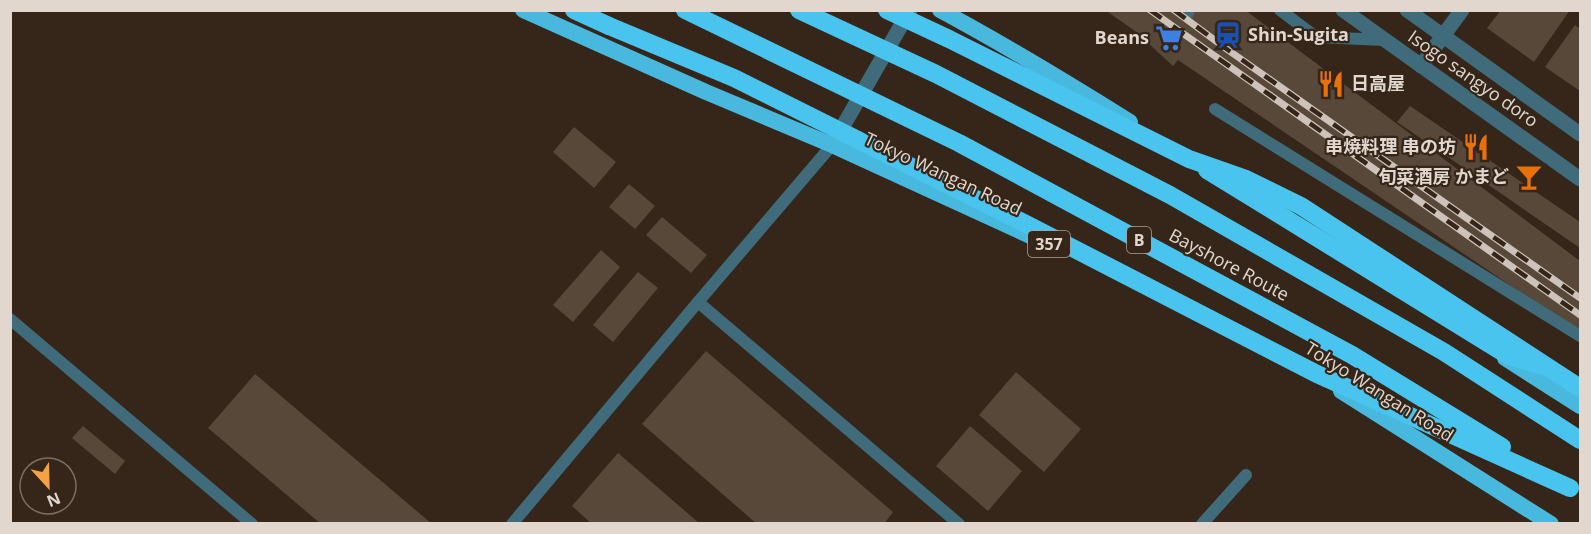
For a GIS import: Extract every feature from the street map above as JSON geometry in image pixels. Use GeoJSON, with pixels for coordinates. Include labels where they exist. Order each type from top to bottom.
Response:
{"type":"FeatureCollection","features":[{"type":"Feature","properties":{"kind":"highway","name":"Tokyo Wangan Road"},"geometry":{"type":"LineString","coordinates":[[523,10],[706,92],[832,145],[1264,343],[1551,524]]}},
{"type":"Feature","properties":{"kind":"highway"},"geometry":{"type":"LineString","coordinates":[[574,10],[734,78],[1028,225],[1317,374],[1576,492]]}},
{"type":"Feature","properties":{"kind":"highway","name":"Bayshore Route"},"geometry":{"type":"LineString","coordinates":[[685,10],[959,143],[1269,310],[1352,355],[1576,492]]}},
{"type":"Feature","properties":{"kind":"highway","name":"Bayshore Route"},"geometry":{"type":"LineString","coordinates":[[799,10],[936,74],[1170,195],[1444,352],[1581,440]]}},
{"type":"Feature","properties":{"kind":"highway"},"geometry":{"type":"LineString","coordinates":[[887,10],[1193,161],[1246,179],[1301,206],[1581,388]]}},
{"type":"Feature","properties":{"kind":"highway"},"geometry":{"type":"LineString","coordinates":[[940,10],[1078,89],[1581,406]]}},
{"type":"Feature","properties":{"kind":"street"},"geometry":{"type":"LineString","coordinates":[[832,145],[910,10]]}},
{"type":"Feature","properties":{"kind":"street","name":"Isogo sangyo doro"},"geometry":{"type":"LineString","coordinates":[[1343,10],[1581,179]]}},
{"type":"Feature","properties":{"kind":"street","name":"Isogo sangyo doro"},"geometry":{"type":"LineString","coordinates":[[1407,10],[1581,134]]}},
{"type":"Feature","properties":{"kind":"street"},"geometry":{"type":"LineString","coordinates":[[1421,66],[1462,10]]}},
{"type":"Feature","properties":{"kind":"lane"},"geometry":{"type":"LineString","coordinates":[[1280,10],[1316,37],[1385,40]]}},
{"type":"Feature","properties":{"kind":"lane"},"geometry":{"type":"LineString","coordinates":[[1215,109],[1581,336]]}},
{"type":"Feature","properties":{"kind":"lane"},"geometry":{"type":"LineString","coordinates":[[512,524],[832,145]]}},
{"type":"Feature","properties":{"kind":"lane"},"geometry":{"type":"LineString","coordinates":[[698,302],[959,524]]}},
{"type":"Feature","properties":{"kind":"lane"},"geometry":{"type":"LineString","coordinates":[[10,319],[252,524]]}},
{"type":"Feature","properties":{"kind":"lane"},"geometry":{"type":"LineString","coordinates":[[1202,524],[1246,475]]}},
{"type":"Feature","properties":{"kind":"building"},"geometry":{"type":"Polygon","coordinates":[[[1105,10],[1245,10],[1580,261],[1579,332],[1178,60],[1173,66],[1135,31],[1105,10]]]}},
{"type":"Feature","properties":{"kind":"building"},"geometry":{"type":"Polygon","coordinates":[[[1501,10],[1570,10],[1534,62],[1487,28],[1501,10]]]}},
{"type":"Feature","properties":{"kind":"building"},"geometry":{"type":"Polygon","coordinates":[[[1575,25],[1580,29],[1580,91],[1545,67],[1575,25]]]}},
{"type":"Feature","properties":{"kind":"building"},"geometry":{"type":"Polygon","coordinates":[[[1410,106],[1580,222],[1580,248],[1397,122],[1410,106]]]}},
{"type":"Feature","properties":{"kind":"building"},"geometry":{"type":"Polygon","coordinates":[[[574,127],[616,162],[594,188],[553,152],[574,127]]]}},
{"type":"Feature","properties":{"kind":"building"},"geometry":{"type":"Polygon","coordinates":[[[629,184],[655,206],[635,229],[609,207],[629,184]]]}},
{"type":"Feature","properties":{"kind":"building"},"geometry":{"type":"Polygon","coordinates":[[[662,217],[707,255],[691,273],[646,235],[662,217]]]}},
{"type":"Feature","properties":{"kind":"building"},"geometry":{"type":"Polygon","coordinates":[[[601,250],[620,267],[573,322],[553,305],[601,250]]]}},
{"type":"Feature","properties":{"kind":"building"},"geometry":{"type":"Polygon","coordinates":[[[638,272],[658,288],[613,342],[593,325],[638,272]]]}},
{"type":"Feature","properties":{"kind":"building"},"geometry":{"type":"Polygon","coordinates":[[[706,351],[893,512],[884,524],[757,524],[642,424],[706,351]]]}},
{"type":"Feature","properties":{"kind":"building"},"geometry":{"type":"Polygon","coordinates":[[[1016,372],[1081,429],[1044,472],[979,415],[1016,372]]]}},
{"type":"Feature","properties":{"kind":"building"},"geometry":{"type":"Polygon","coordinates":[[[255,374],[432,524],[321,524],[208,428],[255,374]]]}},
{"type":"Feature","properties":{"kind":"building"},"geometry":{"type":"Polygon","coordinates":[[[83,426],[125,461],[115,474],[72,438],[83,426]]]}},
{"type":"Feature","properties":{"kind":"building"},"geometry":{"type":"Polygon","coordinates":[[[970,426],[1022,471],[988,511],[936,466],[970,426]]]}},
{"type":"Feature","properties":{"kind":"building"},"geometry":{"type":"Polygon","coordinates":[[[618,453],[700,524],[592,524],[572,506],[618,453]]]}},
{"type":"Feature","properties":{"kind":"railway"},"geometry":{"type":"LineString","coordinates":[[1150,10],[1580,315]]}},
{"type":"Feature","properties":{"kind":"railway"},"geometry":{"type":"LineString","coordinates":[[1174,10],[1580,298]]}},
{"type":"Feature","properties":{"kind":"place","name":"Shin-Sugita"},"geometry":{"type":"Point","coordinates":[1228,35]}},
{"type":"Feature","properties":{"kind":"place","name":"Beans"},"geometry":{"type":"Point","coordinates":[1169,38]}},
{"type":"Feature","properties":{"kind":"place","name":"日高屋"},"geometry":{"type":"Point","coordinates":[1331,84]}},
{"type":"Feature","properties":{"kind":"place","name":"串焼料理 串の坊"},"geometry":{"type":"Point","coordinates":[1476,147]}},
{"type":"Feature","properties":{"kind":"place","name":"旬菜酒房 かまど"},"geometry":{"type":"Point","coordinates":[1529,177]}}]}
